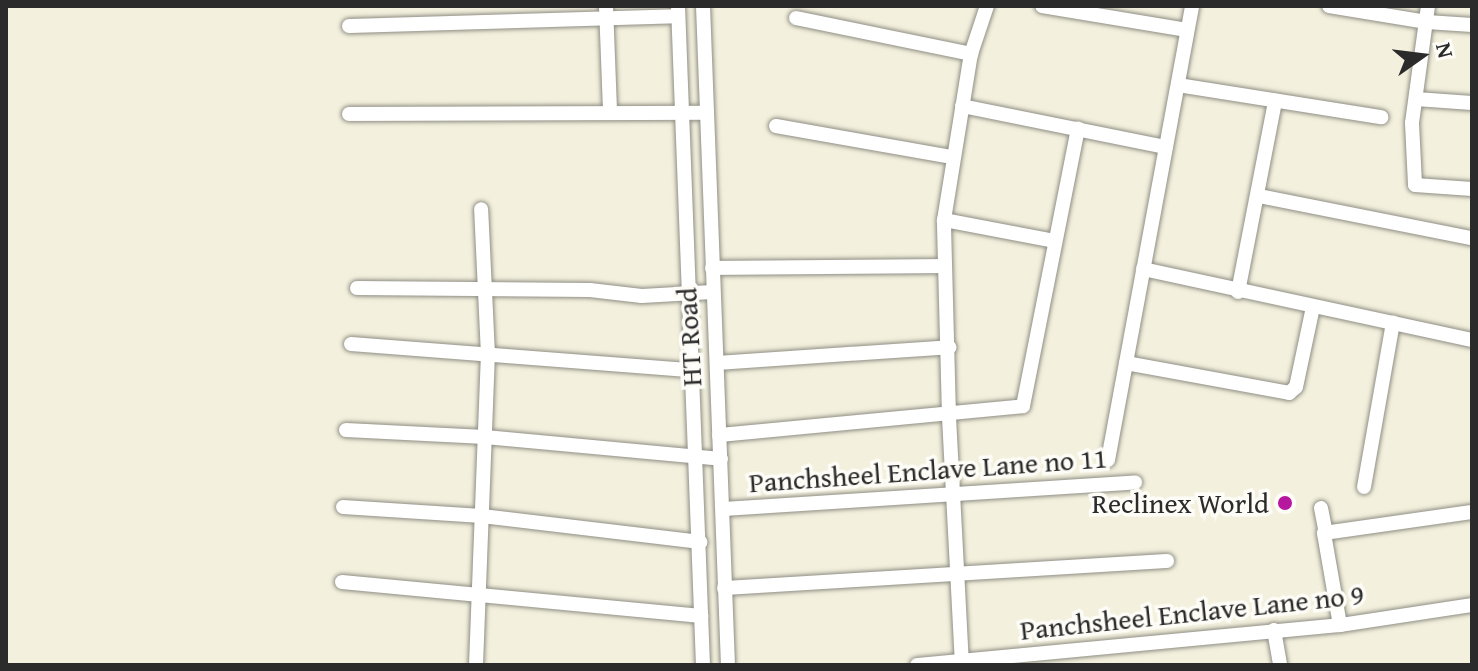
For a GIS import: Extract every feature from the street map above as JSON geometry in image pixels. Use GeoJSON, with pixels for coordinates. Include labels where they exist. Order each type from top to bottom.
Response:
{"type":"FeatureCollection","features":[{"type":"Feature","properties":{"kind":"street","name":"HT Road"},"geometry":{"type":"LineString","coordinates":[[703,6],[728,665]]}},
{"type":"Feature","properties":{"kind":"street"},"geometry":{"type":"LineString","coordinates":[[962,663],[949,416],[944,220],[971,54],[987,6]]}},
{"type":"Feature","properties":{"kind":"street"},"geometry":{"type":"LineString","coordinates":[[1042,6],[1187,30]]}},
{"type":"Feature","properties":{"kind":"street"},"geometry":{"type":"LineString","coordinates":[[1108,460],[1192,6]]}},
{"type":"Feature","properties":{"kind":"street"},"geometry":{"type":"LineString","coordinates":[[1329,6],[1427,22],[1472,25]]}},
{"type":"Feature","properties":{"kind":"street"},"geometry":{"type":"LineString","coordinates":[[1428,6],[1412,123],[1415,185],[1472,189]]}},
{"type":"Feature","properties":{"kind":"street","name":"HT Road"},"geometry":{"type":"LineString","coordinates":[[678,11],[703,665]]}},
{"type":"Feature","properties":{"kind":"street"},"geometry":{"type":"LineString","coordinates":[[349,26],[678,11]]}},
{"type":"Feature","properties":{"kind":"street"},"geometry":{"type":"LineString","coordinates":[[606,12],[610,112]]}},
{"type":"Feature","properties":{"kind":"street"},"geometry":{"type":"LineString","coordinates":[[796,18],[971,54]]}},
{"type":"Feature","properties":{"kind":"street"},"geometry":{"type":"LineString","coordinates":[[1178,85],[1381,117]]}},
{"type":"Feature","properties":{"kind":"street"},"geometry":{"type":"LineString","coordinates":[[1416,99],[1472,103]]}},
{"type":"Feature","properties":{"kind":"street"},"geometry":{"type":"LineString","coordinates":[[1238,292],[1275,101]]}},
{"type":"Feature","properties":{"kind":"street"},"geometry":{"type":"LineString","coordinates":[[962,106],[1166,147]]}},
{"type":"Feature","properties":{"kind":"street"},"geometry":{"type":"LineString","coordinates":[[349,114],[707,113]]}},
{"type":"Feature","properties":{"kind":"street"},"geometry":{"type":"LineString","coordinates":[[776,126],[952,157]]}},
{"type":"Feature","properties":{"kind":"street"},"geometry":{"type":"LineString","coordinates":[[719,435],[949,416],[1023,406],[1078,128]]}},
{"type":"Feature","properties":{"kind":"street"},"geometry":{"type":"LineString","coordinates":[[1259,196],[1472,238]]}},
{"type":"Feature","properties":{"kind":"street"},"geometry":{"type":"LineString","coordinates":[[476,665],[488,355],[481,209]]}},
{"type":"Feature","properties":{"kind":"street"},"geometry":{"type":"LineString","coordinates":[[944,220],[1055,241]]}},
{"type":"Feature","properties":{"kind":"street"},"geometry":{"type":"LineString","coordinates":[[712,268],[943,266]]}},
{"type":"Feature","properties":{"kind":"street"},"geometry":{"type":"LineString","coordinates":[[1143,269],[1238,292],[1472,340]]}},
{"type":"Feature","properties":{"kind":"street"},"geometry":{"type":"LineString","coordinates":[[357,288],[590,290],[642,296],[712,292]]}},
{"type":"Feature","properties":{"kind":"street"},"geometry":{"type":"LineString","coordinates":[[1126,363],[1289,393],[1296,387],[1313,307]]}},
{"type":"Feature","properties":{"kind":"street"},"geometry":{"type":"LineString","coordinates":[[1364,487],[1393,323]]}},
{"type":"Feature","properties":{"kind":"street"},"geometry":{"type":"LineString","coordinates":[[351,344],[691,370]]}},
{"type":"Feature","properties":{"kind":"street"},"geometry":{"type":"LineString","coordinates":[[717,363],[949,347]]}},
{"type":"Feature","properties":{"kind":"street"},"geometry":{"type":"LineString","coordinates":[[346,430],[485,437],[721,459]]}},
{"type":"Feature","properties":{"kind":"street","name":"Panchsheel Enclave Lane no 11"},"geometry":{"type":"LineString","coordinates":[[723,509],[1135,482]]}},
{"type":"Feature","properties":{"kind":"street"},"geometry":{"type":"LineString","coordinates":[[343,507],[482,516],[700,542]]}},
{"type":"Feature","properties":{"kind":"street"},"geometry":{"type":"LineString","coordinates":[[1321,508],[1340,625]]}},
{"type":"Feature","properties":{"kind":"street"},"geometry":{"type":"LineString","coordinates":[[1326,533],[1472,512]]}},
{"type":"Feature","properties":{"kind":"street"},"geometry":{"type":"LineString","coordinates":[[724,588],[1167,561]]}},
{"type":"Feature","properties":{"kind":"street"},"geometry":{"type":"LineString","coordinates":[[342,582],[701,616]]}},
{"type":"Feature","properties":{"kind":"street","name":"Panchsheel Enclave Lane no 9"},"geometry":{"type":"LineString","coordinates":[[917,665],[1340,625],[1472,605]]}},
{"type":"Feature","properties":{"kind":"street"},"geometry":{"type":"LineString","coordinates":[[1274,630],[1280,665]]}},
{"type":"Feature","properties":{"kind":"place","name":"Reclinex World"},"geometry":{"type":"Point","coordinates":[1285,503]}}]}
